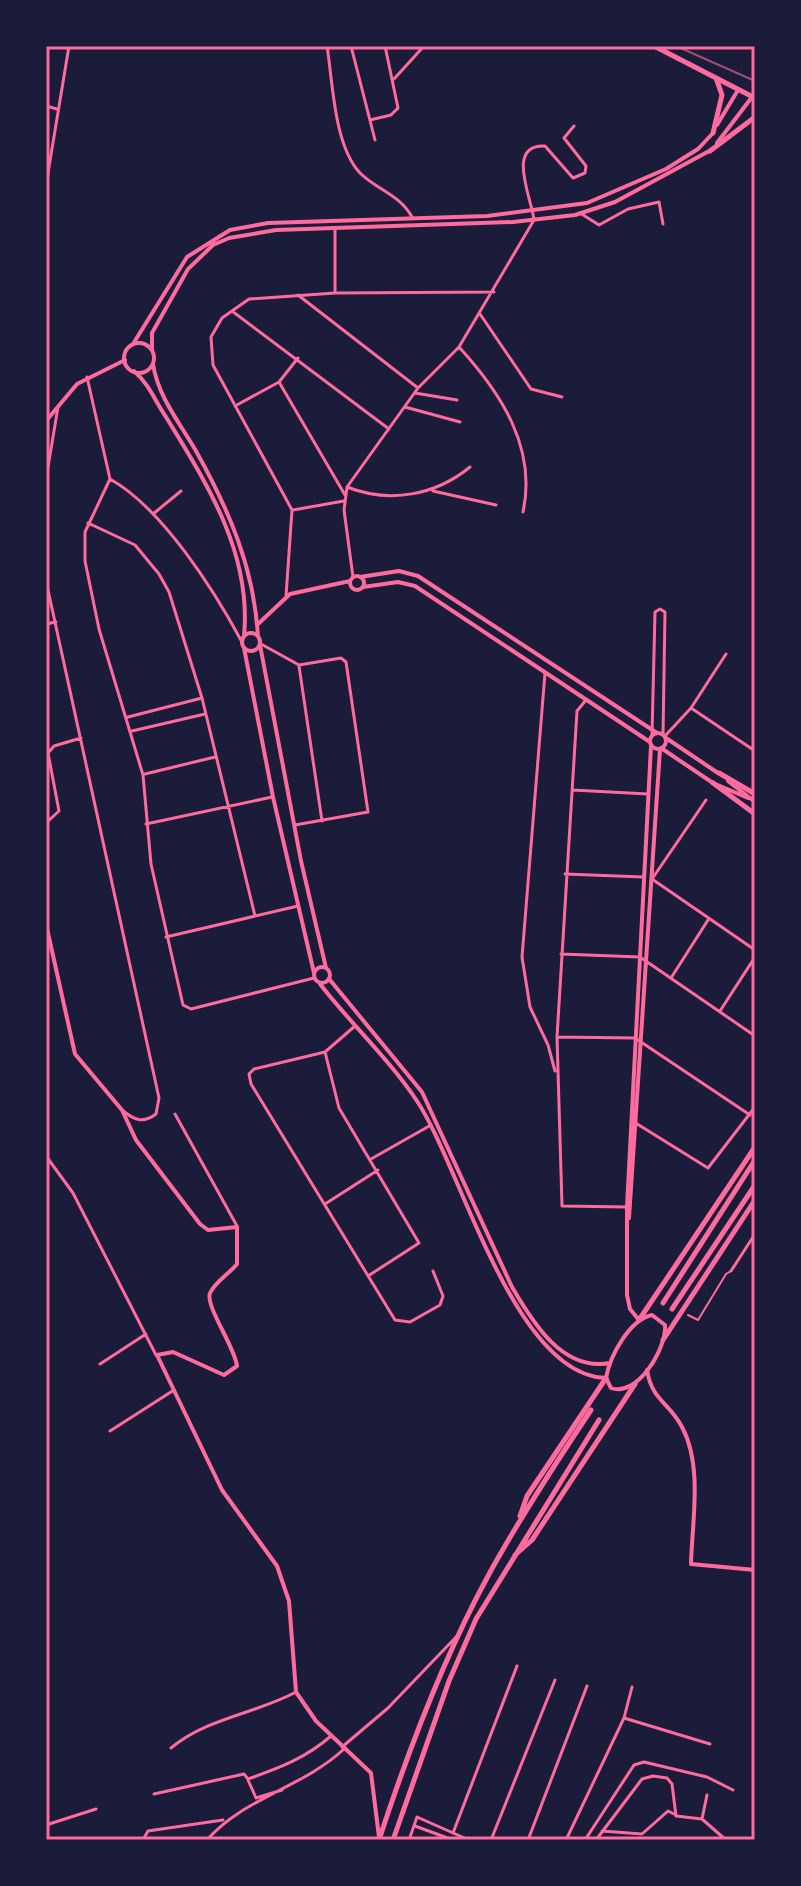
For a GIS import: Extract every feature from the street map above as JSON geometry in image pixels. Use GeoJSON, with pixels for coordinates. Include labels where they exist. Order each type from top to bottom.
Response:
{"type":"FeatureCollection","features":[{"type":"Feature","properties":{"kind":"main road"},"geometry":{"type":"LineString","coordinates":[[654,46],[738,90],[754,95],[710,151]]}},
{"type":"Feature","properties":{"kind":"main road"},"geometry":{"type":"LineString","coordinates":[[713,133],[722,95],[716,77]]}},
{"type":"Feature","properties":{"kind":"main road"},"geometry":{"type":"LineString","coordinates":[[125,360],[127,351],[187,257],[217,235],[244,226],[268,223],[533,212],[587,203],[614,193],[691,154],[713,133],[738,90]]}},
{"type":"Feature","properties":{"kind":"main road"},"geometry":{"type":"LineString","coordinates":[[610,1363],[588,1365],[573,1359],[530,1317],[512,1287],[422,1092],[330,980],[295,825],[242,543],[196,452],[163,398],[153,364],[152,333],[178,285],[200,256],[213,245],[248,232],[534,220],[580,213],[615,202],[710,151],[755,117]]}},
{"type":"Feature","properties":{"kind":"main road"},"geometry":{"type":"LineString","coordinates":[[405,217],[405,226]]}},
{"type":"Feature","properties":{"kind":"main road"},"geometry":{"type":"LineString","coordinates":[[412,217],[412,226]]}},
{"type":"Feature","properties":{"kind":"main road"},"geometry":{"type":"LineString","coordinates":[[133,344],[144,344],[152,350]]}},
{"type":"Feature","properties":{"kind":"main road"},"geometry":{"type":"LineString","coordinates":[[125,360],[149,387],[188,452],[227,525],[238,558],[242,642],[314,976],[403,1082],[431,1125],[516,1307],[563,1361],[588,1375],[606,1378]]}},
{"type":"Feature","properties":{"kind":"main road"},"geometry":{"type":"LineString","coordinates":[[46,421],[59,403],[87,377],[125,360]]}},
{"type":"Feature","properties":{"kind":"main road"},"geometry":{"type":"LineString","coordinates":[[134,371],[147,370],[153,364]]}},
{"type":"Feature","properties":{"kind":"main road"},"geometry":{"type":"LineString","coordinates":[[258,624],[286,596],[360,577],[404,571],[418,576],[654,733],[665,736],[754,799]]}},
{"type":"Feature","properties":{"kind":"main road"},"geometry":{"type":"LineString","coordinates":[[360,577],[363,587]]}},
{"type":"Feature","properties":{"kind":"main road"},"geometry":{"type":"LineString","coordinates":[[351,579],[353,590],[411,584],[713,783],[755,814]]}},
{"type":"Feature","properties":{"kind":"main road"},"geometry":{"type":"LineString","coordinates":[[244,636],[251,633],[258,636]]}},
{"type":"Feature","properties":{"kind":"main road"},"geometry":{"type":"LineString","coordinates":[[244,648],[254,651],[260,645]]}},
{"type":"Feature","properties":{"kind":"main road"},"geometry":{"type":"LineString","coordinates":[[639,1320],[630,1309],[627,1295],[627,1207],[650,744],[654,733]]}},
{"type":"Feature","properties":{"kind":"main road"},"geometry":{"type":"LineString","coordinates":[[628,1225],[643,1043],[660,748],[665,736]]}},
{"type":"Feature","properties":{"kind":"main road"},"geometry":{"type":"LineString","coordinates":[[713,783],[754,799]]}},
{"type":"Feature","properties":{"kind":"main road"},"geometry":{"type":"LineString","coordinates":[[46,924],[75,1054],[122,1110],[136,1140],[200,1224],[208,1230],[237,1227],[237,1264],[210,1293],[209,1301],[231,1343],[237,1366],[224,1375],[173,1352],[157,1355],[222,1490],[269,1551],[285,1585],[296,1692],[302,1705],[371,1773],[379,1839]]}},
{"type":"Feature","properties":{"kind":"main road"},"geometry":{"type":"LineString","coordinates":[[314,976],[319,967],[326,968]]}},
{"type":"Feature","properties":{"kind":"main road"},"geometry":{"type":"LineString","coordinates":[[320,984],[330,980]]}},
{"type":"Feature","properties":{"kind":"main road"},"geometry":{"type":"LineString","coordinates":[[519,1523],[527,1496],[606,1378],[610,1363],[755,1147]]}},
{"type":"Feature","properties":{"kind":"main road"},"geometry":{"type":"LineString","coordinates":[[663,1303],[755,1160]]}},
{"type":"Feature","properties":{"kind":"main road"},"geometry":{"type":"LineString","coordinates":[[672,1309],[755,1185]]}},
{"type":"Feature","properties":{"kind":"main road"},"geometry":{"type":"LineString","coordinates":[[511,1558],[532,1540],[755,1200]]}},
{"type":"Feature","properties":{"kind":"main road"},"geometry":{"type":"LineString","coordinates":[[639,1320],[652,1315],[663,1320],[666,1329],[663,1340]]}},
{"type":"Feature","properties":{"kind":"main road"},"geometry":{"type":"LineString","coordinates":[[647,1368],[653,1393],[682,1426],[692,1454],[691,1564],[755,1570]]}},
{"type":"Feature","properties":{"kind":"main road"},"geometry":{"type":"LineString","coordinates":[[606,1378],[607,1383],[617,1390],[635,1384]]}},
{"type":"Feature","properties":{"kind":"main road"},"geometry":{"type":"LineString","coordinates":[[379,1839],[422,1722],[460,1633],[519,1523],[591,1410]]}},
{"type":"Feature","properties":{"kind":"main road"},"geometry":{"type":"LineString","coordinates":[[393,1840],[449,1681],[476,1619],[599,1420]]}},
{"type":"Feature","properties":{"kind":"street"},"geometry":{"type":"LineString","coordinates":[[46,185],[69,46]]}},
{"type":"Feature","properties":{"kind":"street"},"geometry":{"type":"LineString","coordinates":[[327,46],[345,152],[365,177],[398,197],[412,217]]}},
{"type":"Feature","properties":{"kind":"street"},"geometry":{"type":"LineString","coordinates":[[351,46],[375,140]]}},
{"type":"Feature","properties":{"kind":"street"},"geometry":{"type":"LineString","coordinates":[[370,120],[391,115],[398,108],[385,46]]}},
{"type":"Feature","properties":{"kind":"street"},"geometry":{"type":"LineString","coordinates":[[393,80],[424,46]]}},
{"type":"Feature","properties":{"kind":"street"},"geometry":{"type":"LineString","coordinates":[[46,106],[57,109]]}},
{"type":"Feature","properties":{"kind":"street"},"geometry":{"type":"LineString","coordinates":[[351,579],[344,501],[347,487],[418,388],[459,347],[534,220],[524,174],[524,158],[532,149],[545,146],[572,178],[578,179],[585,173],[586,166],[564,138],[574,126]]}},
{"type":"Feature","properties":{"kind":"street"},"geometry":{"type":"LineString","coordinates":[[580,213],[599,225],[628,209],[659,202],[663,224]]}},
{"type":"Feature","properties":{"kind":"street"},"geometry":{"type":"LineString","coordinates":[[335,228],[335,293]]}},
{"type":"Feature","properties":{"kind":"street"},"geometry":{"type":"LineString","coordinates":[[286,596],[292,510],[213,365],[210,347],[215,328],[231,310],[249,299],[335,293],[494,292]]}},
{"type":"Feature","properties":{"kind":"street"},"geometry":{"type":"LineString","coordinates":[[298,295],[418,388]]}},
{"type":"Feature","properties":{"kind":"street"},"geometry":{"type":"LineString","coordinates":[[231,310],[389,429]]}},
{"type":"Feature","properties":{"kind":"street"},"geometry":{"type":"LineString","coordinates":[[480,314],[531,389],[562,397]]}},
{"type":"Feature","properties":{"kind":"street"},"geometry":{"type":"LineString","coordinates":[[459,347],[480,371],[521,442],[529,486],[523,512]]}},
{"type":"Feature","properties":{"kind":"street"},"geometry":{"type":"LineString","coordinates":[[235,406],[279,382],[298,358]]}},
{"type":"Feature","properties":{"kind":"street"},"geometry":{"type":"LineString","coordinates":[[87,377],[110,479],[88,523],[83,541],[99,629],[143,775],[151,864],[166,937],[186,1008],[314,976]]}},
{"type":"Feature","properties":{"kind":"street"},"geometry":{"type":"LineString","coordinates":[[279,382],[345,495]]}},
{"type":"Feature","properties":{"kind":"street"},"geometry":{"type":"LineString","coordinates":[[415,393],[457,400]]}},
{"type":"Feature","properties":{"kind":"street"},"geometry":{"type":"LineString","coordinates":[[48,467],[59,403]]}},
{"type":"Feature","properties":{"kind":"street"},"geometry":{"type":"LineString","coordinates":[[405,407],[460,422]]}},
{"type":"Feature","properties":{"kind":"street"},"geometry":{"type":"LineString","coordinates":[[433,491],[470,467]]}},
{"type":"Feature","properties":{"kind":"street"},"geometry":{"type":"LineString","coordinates":[[110,479],[128,490],[152,515],[214,591],[242,642]]}},
{"type":"Feature","properties":{"kind":"street"},"geometry":{"type":"LineString","coordinates":[[347,487],[391,496],[433,491],[496,505]]}},
{"type":"Feature","properties":{"kind":"street"},"geometry":{"type":"LineString","coordinates":[[152,515],[181,491]]}},
{"type":"Feature","properties":{"kind":"street"},"geometry":{"type":"LineString","coordinates":[[292,510],[344,501]]}},
{"type":"Feature","properties":{"kind":"street"},"geometry":{"type":"LineString","coordinates":[[88,523],[135,545],[159,574],[179,617],[255,916]]}},
{"type":"Feature","properties":{"kind":"street"},"geometry":{"type":"LineString","coordinates":[[46,581],[159,1098],[156,1114],[147,1120],[136,1119],[122,1110]]}},
{"type":"Feature","properties":{"kind":"street"},"geometry":{"type":"LineString","coordinates":[[654,733],[655,612],[660,609],[665,612],[665,736]]}},
{"type":"Feature","properties":{"kind":"street"},"geometry":{"type":"LineString","coordinates":[[46,624],[56,622]]}},
{"type":"Feature","properties":{"kind":"street"},"geometry":{"type":"LineString","coordinates":[[260,645],[299,665],[344,659],[368,807],[365,814],[295,825]]}},
{"type":"Feature","properties":{"kind":"street"},"geometry":{"type":"LineString","coordinates":[[665,736],[691,708],[726,654]]}},
{"type":"Feature","properties":{"kind":"street"},"geometry":{"type":"LineString","coordinates":[[299,665],[322,821]]}},
{"type":"Feature","properties":{"kind":"street"},"geometry":{"type":"LineString","coordinates":[[545,672],[522,957],[530,1007],[548,1045],[556,1074]]}},
{"type":"Feature","properties":{"kind":"street"},"geometry":{"type":"LineString","coordinates":[[127,717],[202,698]]}},
{"type":"Feature","properties":{"kind":"street"},"geometry":{"type":"LineString","coordinates":[[587,700],[577,711],[561,954],[556,1074],[562,1206],[627,1207]]}},
{"type":"Feature","properties":{"kind":"street"},"geometry":{"type":"LineString","coordinates":[[691,708],[752,749],[755,744]]}},
{"type":"Feature","properties":{"kind":"street"},"geometry":{"type":"LineString","coordinates":[[132,731],[205,714]]}},
{"type":"Feature","properties":{"kind":"street"},"geometry":{"type":"LineString","coordinates":[[46,823],[59,811],[48,753],[54,746],[81,738]]}},
{"type":"Feature","properties":{"kind":"street"},"geometry":{"type":"LineString","coordinates":[[143,775],[215,757]]}},
{"type":"Feature","properties":{"kind":"street"},"geometry":{"type":"LineString","coordinates":[[571,790],[648,794]]}},
{"type":"Feature","properties":{"kind":"street"},"geometry":{"type":"LineString","coordinates":[[146,824],[273,797]]}},
{"type":"Feature","properties":{"kind":"street"},"geometry":{"type":"LineString","coordinates":[[706,800],[652,879],[755,950]]}},
{"type":"Feature","properties":{"kind":"street"},"geometry":{"type":"LineString","coordinates":[[565,874],[643,877]]}},
{"type":"Feature","properties":{"kind":"street"},"geometry":{"type":"LineString","coordinates":[[166,937],[298,906]]}},
{"type":"Feature","properties":{"kind":"street"},"geometry":{"type":"LineString","coordinates":[[671,978],[708,920]]}},
{"type":"Feature","properties":{"kind":"street"},"geometry":{"type":"LineString","coordinates":[[561,954],[640,957],[755,1036]]}},
{"type":"Feature","properties":{"kind":"street"},"geometry":{"type":"LineString","coordinates":[[720,1011],[755,957]]}},
{"type":"Feature","properties":{"kind":"street"},"geometry":{"type":"LineString","coordinates":[[355,1026],[325,1052],[264,1065],[249,1074],[251,1084],[389,1313],[402,1323],[416,1320],[440,1305],[443,1296],[433,1271]]}},
{"type":"Feature","properties":{"kind":"street"},"geometry":{"type":"LineString","coordinates":[[557,1037],[635,1038],[750,1115]]}},
{"type":"Feature","properties":{"kind":"street"},"geometry":{"type":"LineString","coordinates":[[325,1052],[339,1108],[419,1243],[368,1276]]}},
{"type":"Feature","properties":{"kind":"street"},"geometry":{"type":"LineString","coordinates":[[631,1120],[708,1168],[755,1107]]}},
{"type":"Feature","properties":{"kind":"street"},"geometry":{"type":"LineString","coordinates":[[175,1114],[237,1227]]}},
{"type":"Feature","properties":{"kind":"street"},"geometry":{"type":"LineString","coordinates":[[371,1159],[431,1125]]}},
{"type":"Feature","properties":{"kind":"street"},"geometry":{"type":"LineString","coordinates":[[46,1156],[73,1193],[157,1355]]}},
{"type":"Feature","properties":{"kind":"street"},"geometry":{"type":"LineString","coordinates":[[325,1204],[378,1170]]}},
{"type":"Feature","properties":{"kind":"street"},"geometry":{"type":"LineString","coordinates":[[688,1315],[698,1320],[755,1234]]}},
{"type":"Feature","properties":{"kind":"street"},"geometry":{"type":"LineString","coordinates":[[100,1364],[146,1334]]}},
{"type":"Feature","properties":{"kind":"street"},"geometry":{"type":"LineString","coordinates":[[110,1431],[174,1390]]}},
{"type":"Feature","properties":{"kind":"street"},"geometry":{"type":"LineString","coordinates":[[143,1840],[148,1831],[224,1820],[318,1773],[388,1708],[460,1633]]}},
{"type":"Feature","properties":{"kind":"street"},"geometry":{"type":"LineString","coordinates":[[453,1833],[517,1666]]}},
{"type":"Feature","properties":{"kind":"street"},"geometry":{"type":"LineString","coordinates":[[491,1840],[555,1680]]}},
{"type":"Feature","properties":{"kind":"street"},"geometry":{"type":"LineString","coordinates":[[528,1840],[587,1686]]}},
{"type":"Feature","properties":{"kind":"street"},"geometry":{"type":"LineString","coordinates":[[566,1840],[624,1718],[632,1687]]}},
{"type":"Feature","properties":{"kind":"street"},"geometry":{"type":"LineString","coordinates":[[171,1748],[199,1729],[267,1707],[296,1692]]}},
{"type":"Feature","properties":{"kind":"street"},"geometry":{"type":"LineString","coordinates":[[624,1718],[710,1744]]}},
{"type":"Feature","properties":{"kind":"street"},"geometry":{"type":"LineString","coordinates":[[248,1779],[284,1767],[315,1750],[331,1736]]}},
{"type":"Feature","properties":{"kind":"street"},"geometry":{"type":"LineString","coordinates":[[585,1840],[634,1765],[644,1762],[707,1777],[733,1790]]}},
{"type":"Feature","properties":{"kind":"street"},"geometry":{"type":"LineString","coordinates":[[154,1794],[244,1774],[256,1798],[297,1784]]}},
{"type":"Feature","properties":{"kind":"street"},"geometry":{"type":"LineString","coordinates":[[596,1840],[642,1779],[653,1776],[667,1778],[672,1784],[676,1816]]}},
{"type":"Feature","properties":{"kind":"street"},"geometry":{"type":"LineString","coordinates":[[702,1819],[707,1795]]}},
{"type":"Feature","properties":{"kind":"street"},"geometry":{"type":"LineString","coordinates":[[46,1825],[96,1809]]}},
{"type":"Feature","properties":{"kind":"street"},"geometry":{"type":"LineString","coordinates":[[602,1831],[642,1834],[662,1813],[668,1811],[676,1816],[702,1819],[726,1840]]}},
{"type":"Feature","properties":{"kind":"street"},"geometry":{"type":"LineString","coordinates":[[409,1840],[417,1817],[469,1840]]}},
{"type":"Feature","properties":{"kind":"street"},"geometry":{"type":"LineString","coordinates":[[207,1840],[224,1820]]}},
{"type":"Feature","properties":{"kind":"street"},"geometry":{"type":"LineString","coordinates":[[415,1826],[453,1840]]}},
{"type":"Feature","properties":{"kind":"street"},"geometry":{"type":"LineString","coordinates":[[754,1840],[755,1832]]}},
{"type":"Feature","properties":{"kind":"railway"},"geometry":{"type":"LineString","coordinates":[[676,46],[755,81]]}}]}
